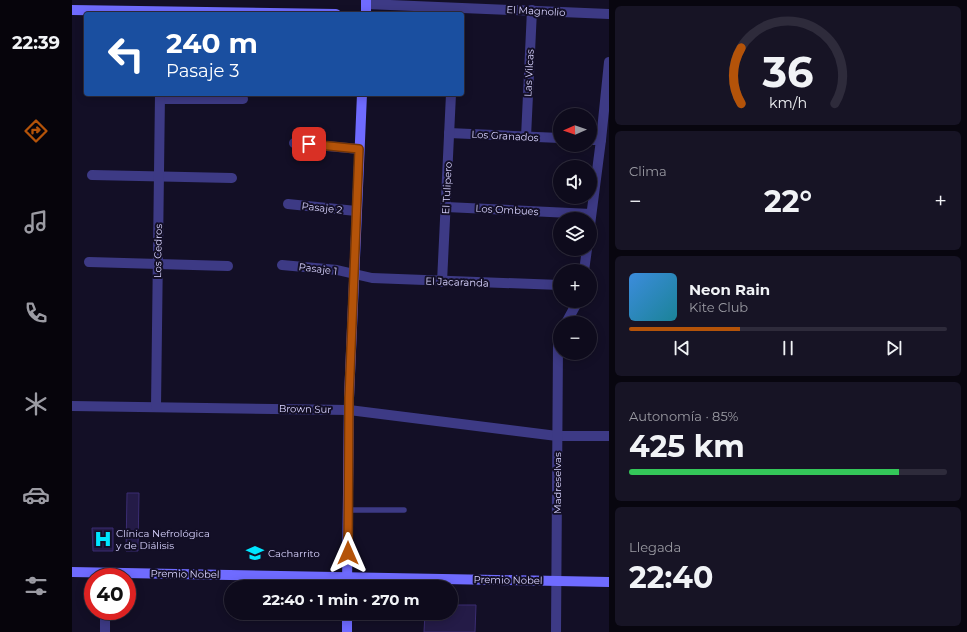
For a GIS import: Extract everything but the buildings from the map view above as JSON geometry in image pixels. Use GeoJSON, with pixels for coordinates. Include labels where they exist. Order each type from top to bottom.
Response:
{"type":"FeatureCollection","features":[{"type":"Feature","properties":{"kind":"street","name":"El Magnolio"},"geometry":{"type":"LineString","coordinates":[[366,6],[455,11],[532,10],[609,14]]}},
{"type":"Feature","properties":{"kind":"street"},"geometry":{"type":"LineString","coordinates":[[72,10],[131,12]]}},
{"type":"Feature","properties":{"kind":"street","name":"Las Vilcas"},"geometry":{"type":"LineString","coordinates":[[526,136],[532,10]]}},
{"type":"Feature","properties":{"kind":"street"},"geometry":{"type":"LineString","coordinates":[[592,212],[609,62]]}},
{"type":"Feature","properties":{"kind":"street"},"geometry":{"type":"LineString","coordinates":[[160,96],[243,99]]}},
{"type":"Feature","properties":{"kind":"street","name":"Los Cedros"},"geometry":{"type":"LineString","coordinates":[[156,407],[160,96]]}},
{"type":"Feature","properties":{"kind":"street"},"geometry":{"type":"LineString","coordinates":[[347,580],[349,410],[353,275],[362,96]]}},
{"type":"Feature","properties":{"kind":"street","name":"El Tulipero"},"geometry":{"type":"LineString","coordinates":[[442,282],[451,96]]}},
{"type":"Feature","properties":{"kind":"street","name":"Los Granados"},"geometry":{"type":"LineString","coordinates":[[449,133],[553,138]]}},
{"type":"Feature","properties":{"kind":"street"},"geometry":{"type":"LineString","coordinates":[[294,143],[359,149]]}},
{"type":"Feature","properties":{"kind":"street"},"geometry":{"type":"LineString","coordinates":[[92,175],[232,178]]}},
{"type":"Feature","properties":{"kind":"street","name":"Pasaje 2"},"geometry":{"type":"LineString","coordinates":[[288,204],[356,211]]}},
{"type":"Feature","properties":{"kind":"street","name":"Los Ombues"},"geometry":{"type":"LineString","coordinates":[[446,208],[553,212]]}},
{"type":"Feature","properties":{"kind":"street"},"geometry":{"type":"LineString","coordinates":[[90,262],[228,266]]}},
{"type":"Feature","properties":{"kind":"street","name":"Pasaje 1"},"geometry":{"type":"LineString","coordinates":[[282,265],[337,270],[353,275]]}},
{"type":"Feature","properties":{"kind":"street","name":"El Jacaranda"},"geometry":{"type":"LineString","coordinates":[[353,275],[372,278],[442,282],[553,285]]}},
{"type":"Feature","properties":{"kind":"street","name":"Madreselvas"},"geometry":{"type":"LineString","coordinates":[[556,632],[558,360]]}},
{"type":"Feature","properties":{"kind":"street","name":"Brown Sur"},"geometry":{"type":"LineString","coordinates":[[72,406],[349,410],[557,436],[609,436]]}},
{"type":"Feature","properties":{"kind":"street","name":"Premio Nobel"},"geometry":{"type":"LineString","coordinates":[[72,572],[84,573]]}},
{"type":"Feature","properties":{"kind":"street","name":"Premio Nobel"},"geometry":{"type":"LineString","coordinates":[[136,576],[278,580]]}},
{"type":"Feature","properties":{"kind":"street","name":"Premio Nobel"},"geometry":{"type":"LineString","coordinates":[[458,581],[609,582]]}},
{"type":"Feature","properties":{"kind":"street"},"geometry":{"type":"LineString","coordinates":[[105,620],[105,632]]}},
{"type":"Feature","properties":{"kind":"street"},"geometry":{"type":"LineString","coordinates":[[347,620],[347,632]]}},
{"type":"Feature","properties":{"kind":"lane"},"geometry":{"type":"LineString","coordinates":[[348,510],[404,510]]}},
{"type":"Feature","properties":{"kind":"place","name":"Clínica Nefrológica y de Diálisis"},"geometry":{"type":"Point","coordinates":[103,539]}},
{"type":"Feature","properties":{"kind":"place","name":"Cacharrito"},"geometry":{"type":"Point","coordinates":[255,553]}},
{"type":"Feature","properties":{"kind":"route"},"geometry":{"type":"LineString","coordinates":[[309,144],[359,149],[349,398],[348,553]]}}]}
